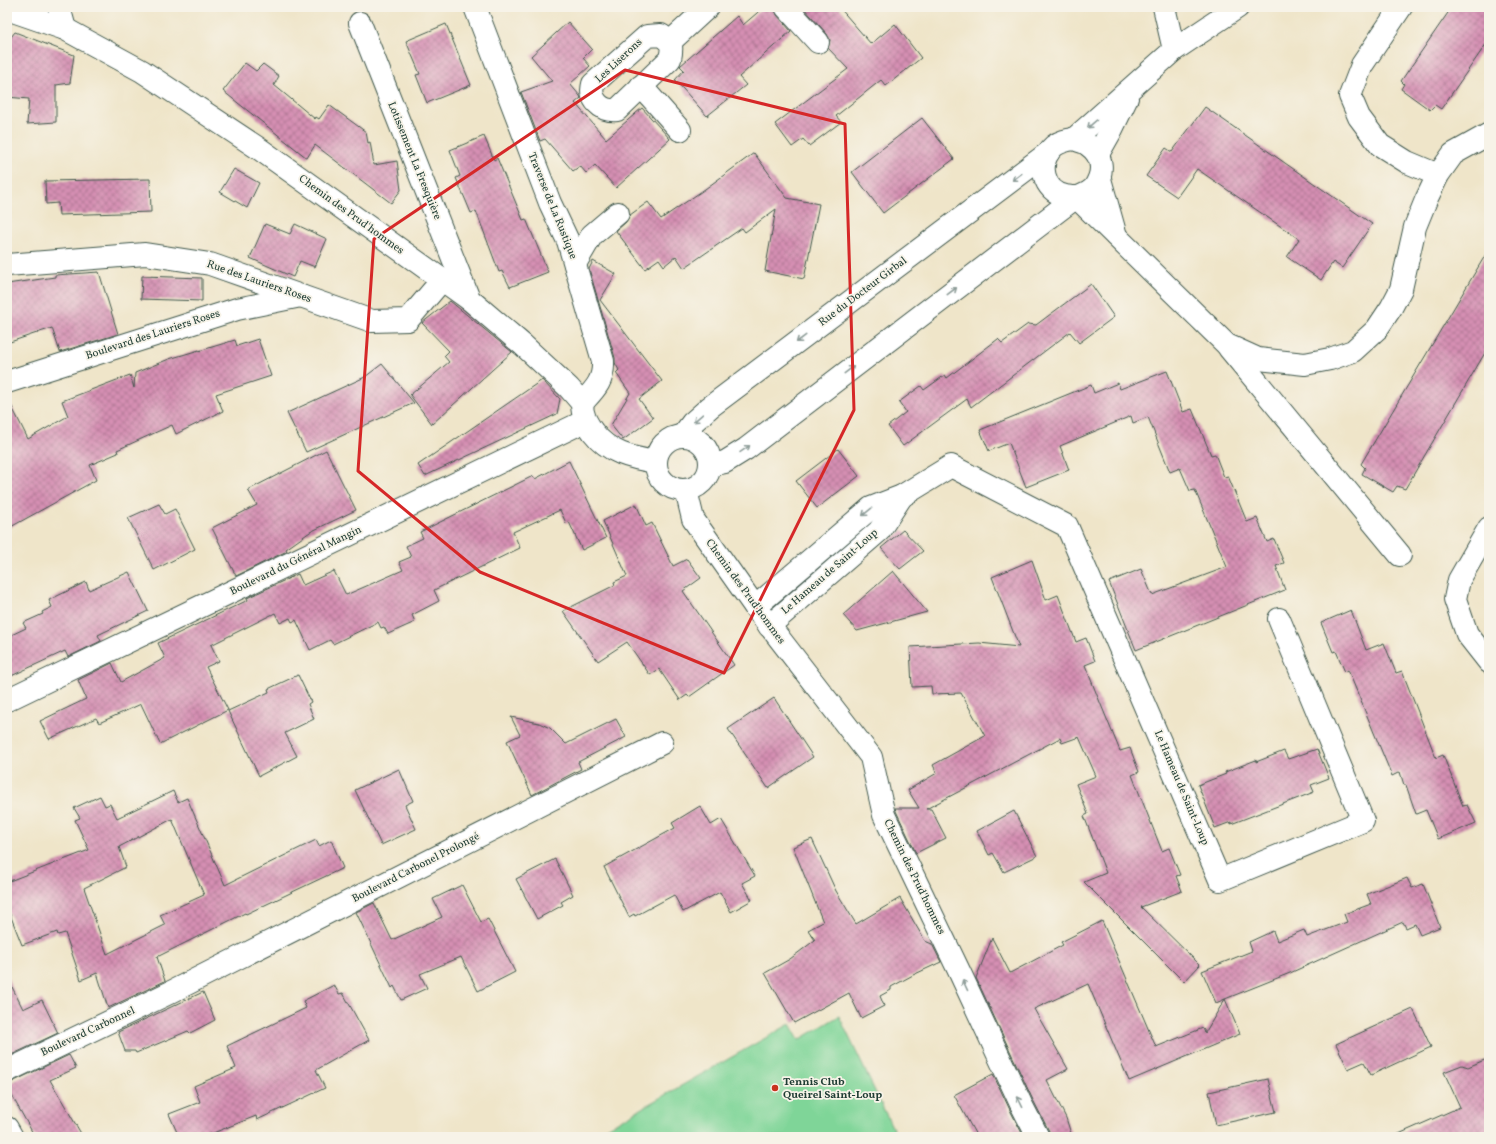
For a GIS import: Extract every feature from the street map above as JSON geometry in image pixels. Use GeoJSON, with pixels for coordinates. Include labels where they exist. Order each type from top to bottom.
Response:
{"type":"FeatureCollection","features":[{"type":"Feature","properties":{"kind":"street"},"geometry":{"type":"LineString","coordinates":[[59,7],[65,29]]}},
{"type":"Feature","properties":{"kind":"street"},"geometry":{"type":"LineString","coordinates":[[670,42],[708,7]]}},
{"type":"Feature","properties":{"kind":"street"},"geometry":{"type":"LineString","coordinates":[[786,7],[818,42]]}},
{"type":"Feature","properties":{"kind":"street"},"geometry":{"type":"LineString","coordinates":[[1164,7],[1174,50]]}},
{"type":"Feature","properties":{"kind":"street","name":"Rue du Docteur Girbal"},"geometry":{"type":"LineString","coordinates":[[656,462],[658,453],[665,443],[675,437],[683,435],[692,423],[710,408],[1048,153],[1054,145],[1064,141],[1074,140],[1174,50],[1238,7]]}},
{"type":"Feature","properties":{"kind":"street"},"geometry":{"type":"LineString","coordinates":[[1401,7],[1362,65],[1350,96],[1359,117],[1380,145],[1407,162],[1438,175]]}},
{"type":"Feature","properties":{"kind":"street","name":"Chemin des Prud'hommes"},"geometry":{"type":"LineString","coordinates":[[7,8],[65,29],[142,71],[261,150],[469,299],[529,350],[569,388],[597,437],[609,449],[634,458],[656,462]]}},
{"type":"Feature","properties":{"kind":"street","name":"Traverse de La Rustique"},"geometry":{"type":"LineString","coordinates":[[477,8],[550,203],[568,241],[576,264],[603,361],[604,373],[584,412]]}},
{"type":"Feature","properties":{"kind":"street","name":"Lotissement La Fresquière"},"geometry":{"type":"LineString","coordinates":[[360,23],[469,299]]}},
{"type":"Feature","properties":{"kind":"street","name":"Les Liserons"},"geometry":{"type":"LineString","coordinates":[[661,35],[670,42],[672,50],[670,59],[617,110],[609,111],[602,107],[593,98],[593,84],[647,36],[661,35]]}},
{"type":"Feature","properties":{"kind":"street"},"geometry":{"type":"LineString","coordinates":[[641,86],[680,130]]}},
{"type":"Feature","properties":{"kind":"street","name":"Rue du Docteur Girbal"},"geometry":{"type":"LineString","coordinates":[[1098,154],[1111,131],[1130,90]]}},
{"type":"Feature","properties":{"kind":"street"},"geometry":{"type":"LineString","coordinates":[[1227,345],[1258,359],[1305,364],[1330,359],[1353,351],[1377,329],[1391,308],[1400,289],[1415,227],[1438,175],[1453,154],[1489,134]]}},
{"type":"Feature","properties":{"kind":"street"},"geometry":{"type":"LineString","coordinates":[[1074,140],[1088,144],[1098,154],[1102,166],[1100,179],[1117,237]]}},
{"type":"Feature","properties":{"kind":"street"},"geometry":{"type":"LineString","coordinates":[[1048,153],[1043,169],[1047,184],[1059,195],[1076,198],[1227,345],[1400,555]]}},
{"type":"Feature","properties":{"kind":"street"},"geometry":{"type":"LineString","coordinates":[[711,465],[725,462],[746,448],[1076,198],[1091,192],[1100,179]]}},
{"type":"Feature","properties":{"kind":"street"},"geometry":{"type":"LineString","coordinates":[[576,264],[592,235],[618,213]]}},
{"type":"Feature","properties":{"kind":"street","name":"Rue des Lauriers Roses"},"geometry":{"type":"LineString","coordinates":[[7,265],[145,254],[210,264],[372,321],[408,320],[442,280]]}},
{"type":"Feature","properties":{"kind":"street","name":"Boulevard des Lauriers Roses"},"geometry":{"type":"LineString","coordinates":[[7,382],[237,309],[302,296]]}},
{"type":"Feature","properties":{"kind":"street","name":"Boulevard du Général Mangin"},"geometry":{"type":"LineString","coordinates":[[7,700],[584,412]]}},
{"type":"Feature","properties":{"kind":"street"},"geometry":{"type":"LineString","coordinates":[[656,462],[657,471],[662,479],[668,485],[676,489],[686,490],[703,482],[711,465],[708,451],[698,440],[683,435]]}},
{"type":"Feature","properties":{"kind":"street","name":"Le Hameau de Saint-Loup"},"geometry":{"type":"LineString","coordinates":[[754,607],[871,508],[902,496],[951,466],[1067,526],[1220,880],[1363,821],[1279,619]]}},
{"type":"Feature","properties":{"kind":"street","name":"Chemin des Prud'hommes"},"geometry":{"type":"LineString","coordinates":[[686,490],[693,519],[754,607],[871,757],[884,815],[960,973],[1020,1104],[1038,1137]]}},
{"type":"Feature","properties":{"kind":"street","name":"Le Hameau de Saint-Loup"},"geometry":{"type":"LineString","coordinates":[[769,626],[879,531],[902,496]]}},
{"type":"Feature","properties":{"kind":"street"},"geometry":{"type":"LineString","coordinates":[[1489,528],[1459,580],[1455,599],[1466,634],[1489,662]]}},
{"type":"Feature","properties":{"kind":"street","name":"Boulevard Carbonel Prolongé"},"geometry":{"type":"LineString","coordinates":[[169,993],[662,743]]}},
{"type":"Feature","properties":{"kind":"street","name":"Boulevard Carbonnel"},"geometry":{"type":"LineString","coordinates":[[7,1071],[169,993]]}},
{"type":"Feature","properties":{"kind":"street"},"geometry":{"type":"LineString","coordinates":[[7,1128],[12,1137]]}},
{"type":"Feature","properties":{"kind":"highlighted area"},"geometry":{"type":"Polygon","coordinates":[[[625,70],[845,124],[854,410],[724,673],[480,572],[358,471],[374,239],[625,70]]]}},
{"type":"Feature","properties":{"kind":"green space","name":"Tennis Club Queirel Saint-Loup"},"geometry":{"type":"Polygon","coordinates":[[[839,1016],[897,1137],[591,1137],[790,1024],[799,1040],[839,1016]]]}},
{"type":"Feature","properties":{"kind":"building"},"geometry":{"type":"Polygon","coordinates":[[[764,7],[774,7],[777,15],[791,31],[739,77],[746,85],[707,116],[675,80],[684,70],[680,66],[737,16],[743,25],[764,7]]]}},
{"type":"Feature","properties":{"kind":"building"},"geometry":{"type":"Polygon","coordinates":[[[803,7],[839,7],[871,44],[895,24],[921,58],[886,86],[881,80],[836,116],[841,122],[809,146],[803,139],[792,147],[775,124],[848,69],[828,48],[830,40],[827,34],[803,7]]]}},
{"type":"Feature","properties":{"kind":"building"},"geometry":{"type":"Polygon","coordinates":[[[1452,7],[1489,7],[1489,40],[1441,109],[1435,105],[1430,110],[1401,89],[1404,84],[1401,81],[1452,7]]]}},
{"type":"Feature","properties":{"kind":"building"},"geometry":{"type":"Polygon","coordinates":[[[568,22],[592,49],[583,58],[590,66],[570,84],[581,98],[575,103],[606,139],[642,108],[670,139],[616,188],[595,165],[586,173],[580,166],[573,171],[545,139],[540,141],[521,92],[552,81],[531,56],[568,22]]]}},
{"type":"Feature","properties":{"kind":"building"},"geometry":{"type":"Polygon","coordinates":[[[446,24],[471,85],[427,103],[416,75],[420,74],[406,41],[446,24]]]}},
{"type":"Feature","properties":{"kind":"building"},"geometry":{"type":"Polygon","coordinates":[[[15,32],[74,55],[70,83],[56,85],[56,122],[27,124],[29,99],[7,97],[7,42],[15,32]]]}},
{"type":"Feature","properties":{"kind":"building"},"geometry":{"type":"Polygon","coordinates":[[[245,63],[256,71],[263,64],[279,76],[274,85],[315,119],[316,117],[319,119],[329,105],[366,132],[368,143],[370,142],[374,165],[397,161],[401,190],[391,203],[315,145],[307,158],[223,91],[245,63]]]}},
{"type":"Feature","properties":{"kind":"building"},"geometry":{"type":"Polygon","coordinates":[[[1205,107],[1372,224],[1342,268],[1333,262],[1321,280],[1287,257],[1299,239],[1197,169],[1177,197],[1146,176],[1166,148],[1172,152],[1205,107]]]}},
{"type":"Feature","properties":{"kind":"building"},"geometry":{"type":"Polygon","coordinates":[[[922,118],[954,159],[883,213],[852,172],[922,118]]]}},
{"type":"Feature","properties":{"kind":"building"},"geometry":{"type":"Polygon","coordinates":[[[484,136],[494,160],[497,158],[523,220],[526,219],[548,272],[510,287],[502,271],[499,272],[476,211],[471,213],[456,178],[460,176],[450,150],[484,136]]]}},
{"type":"Feature","properties":{"kind":"building"},"geometry":{"type":"Polygon","coordinates":[[[754,153],[787,198],[819,204],[804,279],[765,271],[776,209],[745,232],[742,228],[684,268],[676,256],[664,266],[659,259],[645,269],[616,231],[626,222],[630,215],[648,202],[661,219],[754,153]]]}},
{"type":"Feature","properties":{"kind":"building"},"geometry":{"type":"Polygon","coordinates":[[[234,169],[259,183],[247,208],[220,192],[234,169]]]}},
{"type":"Feature","properties":{"kind":"building"},"geometry":{"type":"Polygon","coordinates":[[[150,179],[151,212],[59,215],[58,203],[46,204],[45,181],[150,179]]]}},
{"type":"Feature","properties":{"kind":"building"},"geometry":{"type":"Polygon","coordinates":[[[265,224],[290,234],[295,224],[327,239],[315,267],[300,261],[293,277],[250,258],[265,224]]]}},
{"type":"Feature","properties":{"kind":"building"},"geometry":{"type":"Polygon","coordinates":[[[1489,249],[1489,346],[1405,489],[1397,486],[1393,492],[1362,474],[1365,468],[1361,464],[1489,249]]]}},
{"type":"Feature","properties":{"kind":"building"},"geometry":{"type":"Polygon","coordinates":[[[593,261],[616,274],[600,300],[662,381],[639,399],[653,418],[623,440],[611,425],[630,393],[616,373],[619,370],[615,363],[615,358],[589,269],[593,261]]]}},
{"type":"Feature","properties":{"kind":"building"},"geometry":{"type":"Polygon","coordinates":[[[99,272],[118,334],[60,352],[52,328],[7,343],[7,284],[55,277],[55,275],[99,272]]]}},
{"type":"Feature","properties":{"kind":"building"},"geometry":{"type":"Polygon","coordinates":[[[142,276],[202,278],[202,301],[141,299],[142,276]]]}},
{"type":"Feature","properties":{"kind":"building"},"geometry":{"type":"Polygon","coordinates":[[[1091,284],[1114,317],[1079,343],[1070,332],[971,407],[967,399],[903,446],[888,426],[906,412],[899,402],[921,386],[924,390],[945,375],[947,378],[998,339],[1002,343],[1028,324],[1036,325],[1091,284]]]}},
{"type":"Feature","properties":{"kind":"building"},"geometry":{"type":"Polygon","coordinates":[[[450,301],[512,352],[432,424],[410,395],[449,362],[444,356],[449,351],[422,323],[450,301]]]}},
{"type":"Feature","properties":{"kind":"building"},"geometry":{"type":"Polygon","coordinates":[[[258,339],[271,376],[216,394],[223,411],[176,434],[172,425],[117,450],[118,453],[90,465],[96,480],[7,529],[7,397],[28,439],[68,416],[62,401],[130,375],[134,388],[135,373],[169,359],[235,340],[237,346],[258,339]]]}},
{"type":"Feature","properties":{"kind":"building"},"geometry":{"type":"Polygon","coordinates":[[[382,364],[414,403],[306,452],[287,413],[365,377],[382,364]]]}},
{"type":"Feature","properties":{"kind":"building"},"geometry":{"type":"Polygon","coordinates":[[[1167,371],[1183,412],[1192,409],[1211,455],[1215,454],[1224,477],[1228,476],[1247,522],[1257,518],[1267,542],[1274,539],[1284,563],[1276,566],[1285,590],[1136,650],[1109,582],[1141,569],[1152,595],[1227,567],[1195,490],[1190,491],[1180,468],[1170,472],[1148,417],[1133,423],[1131,416],[1060,446],[1069,470],[1026,487],[1009,443],[989,451],[980,430],[1091,385],[1094,393],[1118,383],[1120,389],[1167,371]]]}},
{"type":"Feature","properties":{"kind":"building"},"geometry":{"type":"Polygon","coordinates":[[[542,380],[560,399],[557,414],[425,476],[418,465],[542,380]]]}},
{"type":"Feature","properties":{"kind":"building"},"geometry":{"type":"Polygon","coordinates":[[[838,449],[859,476],[817,508],[796,481],[838,449]]]}},
{"type":"Feature","properties":{"kind":"building"},"geometry":{"type":"Polygon","coordinates":[[[326,450],[356,510],[310,532],[286,549],[287,551],[236,576],[212,528],[257,505],[248,490],[326,450]]]}},
{"type":"Feature","properties":{"kind":"building"},"geometry":{"type":"Polygon","coordinates":[[[569,461],[606,538],[582,550],[569,522],[566,523],[560,510],[513,532],[520,548],[434,590],[439,601],[412,615],[415,622],[388,634],[384,627],[381,628],[378,622],[333,644],[330,640],[310,650],[296,620],[292,622],[290,618],[280,623],[275,613],[211,645],[219,661],[206,667],[228,710],[160,744],[141,704],[99,723],[96,718],[49,739],[40,721],[86,699],[78,680],[112,663],[121,682],[165,658],[158,643],[248,600],[247,598],[298,574],[303,585],[334,571],[346,595],[403,570],[399,562],[411,557],[406,546],[423,538],[420,532],[533,476],[535,479],[569,461]]]}},
{"type":"Feature","properties":{"kind":"building"},"geometry":{"type":"Polygon","coordinates":[[[159,504],[165,514],[175,509],[195,549],[154,570],[128,518],[159,504]]]}},
{"type":"Feature","properties":{"kind":"building"},"geometry":{"type":"Polygon","coordinates":[[[636,504],[646,526],[652,523],[673,566],[687,559],[701,578],[683,591],[734,665],[689,697],[687,695],[680,700],[659,669],[650,675],[627,642],[598,661],[563,611],[615,585],[614,582],[627,576],[603,521],[636,504]]]}},
{"type":"Feature","properties":{"kind":"building"},"geometry":{"type":"Polygon","coordinates":[[[903,530],[923,551],[900,569],[881,548],[903,530]]]}},
{"type":"Feature","properties":{"kind":"building"},"geometry":{"type":"Polygon","coordinates":[[[1032,560],[1046,600],[1058,595],[1076,642],[1086,638],[1095,661],[1085,665],[1120,751],[1130,748],[1139,772],[1132,775],[1162,851],[1169,848],[1180,875],[1176,876],[1182,891],[1141,907],[1200,965],[1184,982],[1084,882],[1106,873],[1084,816],[1088,814],[1076,784],[1096,776],[1079,737],[1062,743],[1060,738],[926,809],[931,809],[946,838],[916,853],[896,811],[895,808],[919,808],[908,790],[937,773],[933,765],[985,736],[961,693],[932,694],[931,686],[912,687],[910,647],[979,643],[1019,647],[992,577],[1032,560]]]}},
{"type":"Feature","properties":{"kind":"building"},"geometry":{"type":"Polygon","coordinates":[[[893,571],[927,612],[857,631],[843,615],[893,571]]]}},
{"type":"Feature","properties":{"kind":"building"},"geometry":{"type":"Polygon","coordinates":[[[129,572],[148,611],[98,635],[101,641],[68,657],[65,651],[7,678],[7,637],[26,628],[23,623],[43,614],[42,612],[52,607],[49,600],[86,582],[89,590],[129,572]]]}},
{"type":"Feature","properties":{"kind":"building"},"geometry":{"type":"Polygon","coordinates":[[[1351,610],[1366,650],[1384,643],[1396,673],[1402,671],[1436,758],[1443,755],[1463,806],[1467,805],[1476,823],[1438,839],[1426,810],[1416,814],[1400,772],[1392,776],[1348,670],[1345,672],[1336,651],[1333,652],[1321,623],[1351,610]]]}},
{"type":"Feature","properties":{"kind":"building"},"geometry":{"type":"Polygon","coordinates":[[[298,675],[311,702],[308,704],[314,719],[285,733],[297,756],[259,776],[228,711],[269,692],[268,689],[298,675]]]}},
{"type":"Feature","properties":{"kind":"building"},"geometry":{"type":"Polygon","coordinates":[[[774,698],[813,757],[768,788],[728,729],[774,698]]]}},
{"type":"Feature","properties":{"kind":"building"},"geometry":{"type":"Polygon","coordinates":[[[511,717],[539,723],[550,728],[566,744],[616,719],[626,737],[578,762],[581,769],[532,795],[507,741],[520,735],[511,717]]]}},
{"type":"Feature","properties":{"kind":"building"},"geometry":{"type":"Polygon","coordinates":[[[1317,749],[1329,778],[1311,785],[1314,792],[1231,824],[1231,822],[1215,828],[1198,785],[1226,774],[1225,772],[1284,751],[1288,759],[1317,749]]]}},
{"type":"Feature","properties":{"kind":"building"},"geometry":{"type":"Polygon","coordinates":[[[399,769],[413,801],[405,805],[416,829],[381,845],[355,790],[399,769]]]}},
{"type":"Feature","properties":{"kind":"building"},"geometry":{"type":"Polygon","coordinates":[[[173,791],[178,802],[187,798],[225,885],[316,840],[319,846],[331,840],[343,868],[246,914],[245,913],[157,957],[165,981],[108,1008],[97,973],[81,980],[65,933],[58,935],[57,932],[22,945],[7,907],[7,882],[89,850],[75,820],[80,818],[74,808],[100,796],[105,806],[110,804],[117,818],[173,791]],[[172,819],[119,847],[126,867],[84,888],[107,954],[165,925],[160,915],[204,895],[172,819]]]}},
{"type":"Feature","properties":{"kind":"building"},"geometry":{"type":"Polygon","coordinates":[[[700,806],[711,825],[721,819],[755,876],[742,883],[752,900],[731,912],[720,892],[683,912],[674,895],[635,916],[634,914],[629,917],[604,867],[675,828],[672,823],[700,806]]]}},
{"type":"Feature","properties":{"kind":"building"},"geometry":{"type":"Polygon","coordinates":[[[1014,811],[1037,856],[1004,872],[993,853],[989,855],[977,831],[1014,811]]]}},
{"type":"Feature","properties":{"kind":"building"},"geometry":{"type":"Polygon","coordinates":[[[812,839],[836,891],[856,924],[900,898],[925,941],[932,944],[941,962],[891,987],[891,990],[880,996],[884,1006],[861,1018],[849,993],[794,1023],[765,973],[790,959],[815,940],[808,930],[823,922],[793,847],[812,839]]]}},
{"type":"Feature","properties":{"kind":"building"},"geometry":{"type":"Polygon","coordinates":[[[555,859],[573,895],[561,902],[563,905],[537,919],[516,879],[555,859]]]}},
{"type":"Feature","properties":{"kind":"building"},"geometry":{"type":"Polygon","coordinates":[[[1407,878],[1412,888],[1423,884],[1440,927],[1420,935],[1415,924],[1406,928],[1403,922],[1290,973],[1216,1003],[1202,971],[1252,951],[1249,942],[1273,931],[1277,941],[1304,930],[1307,937],[1347,922],[1344,914],[1371,904],[1367,894],[1407,878]]]}},
{"type":"Feature","properties":{"kind":"building"},"geometry":{"type":"Polygon","coordinates":[[[462,885],[481,922],[488,919],[515,972],[478,991],[461,957],[420,974],[427,988],[401,1000],[394,986],[392,988],[356,912],[374,903],[392,940],[442,917],[433,899],[462,885]]]}},
{"type":"Feature","properties":{"kind":"building"},"geometry":{"type":"Polygon","coordinates":[[[1102,921],[1156,1047],[1203,1028],[1205,1033],[1225,999],[1240,1034],[1129,1081],[1088,984],[1034,1009],[1068,1069],[1047,1080],[1066,1118],[1072,1137],[1050,1137],[1049,1131],[976,978],[992,938],[1010,973],[1063,945],[1061,942],[1102,921]]]}},
{"type":"Feature","properties":{"kind":"building"},"geometry":{"type":"Polygon","coordinates":[[[7,977],[23,1009],[42,1000],[58,1033],[7,1057],[7,977]]]}},
{"type":"Feature","properties":{"kind":"building"},"geometry":{"type":"Polygon","coordinates":[[[334,985],[339,994],[343,993],[369,1040],[316,1070],[325,1088],[257,1120],[256,1116],[203,1137],[179,1137],[169,1114],[200,1102],[194,1086],[236,1068],[227,1046],[306,1008],[303,1001],[334,985]]]}},
{"type":"Feature","properties":{"kind":"building"},"geometry":{"type":"Polygon","coordinates":[[[203,992],[215,1020],[190,1033],[188,1031],[136,1053],[135,1051],[125,1051],[118,1032],[203,992]]]}},
{"type":"Feature","properties":{"kind":"building"},"geometry":{"type":"Polygon","coordinates":[[[1413,1009],[1431,1047],[1371,1075],[1364,1062],[1348,1069],[1336,1044],[1413,1009]]]}},
{"type":"Feature","properties":{"kind":"building"},"geometry":{"type":"Polygon","coordinates":[[[69,1055],[76,1068],[50,1080],[83,1137],[35,1137],[7,1087],[7,1083],[69,1055]]]}},
{"type":"Feature","properties":{"kind":"building"},"geometry":{"type":"Polygon","coordinates":[[[1489,1058],[1489,1137],[1392,1137],[1460,1107],[1444,1072],[1462,1065],[1468,1067],[1489,1058]]]}},
{"type":"Feature","properties":{"kind":"building"},"geometry":{"type":"Polygon","coordinates":[[[993,1074],[1024,1137],[977,1137],[954,1095],[993,1074]]]}},
{"type":"Feature","properties":{"kind":"building"},"geometry":{"type":"Polygon","coordinates":[[[1268,1079],[1276,1112],[1216,1125],[1209,1092],[1268,1079]]]}},
{"type":"Feature","properties":{"kind":"place","name":"Tennis Club Queirel Saint-Loup"},"geometry":{"type":"Point","coordinates":[775,1088]}}]}
